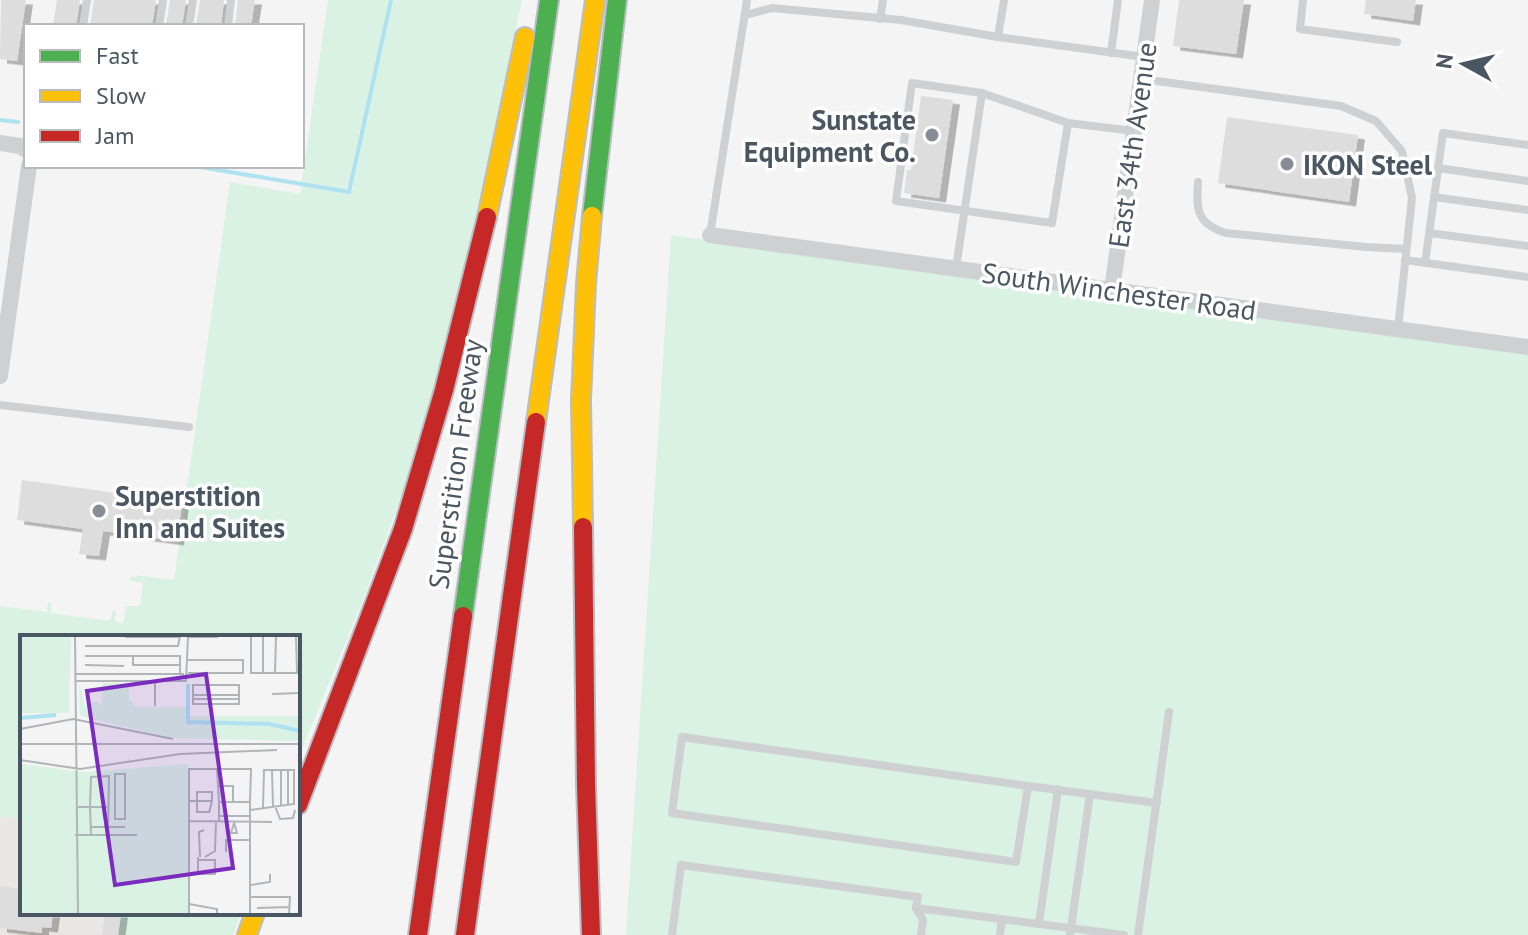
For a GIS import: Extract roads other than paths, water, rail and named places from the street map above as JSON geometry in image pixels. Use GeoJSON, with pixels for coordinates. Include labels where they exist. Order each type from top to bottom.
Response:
{"type":"FeatureCollection","features":[{"type":"Feature","properties":{"kind":"highway"},"geometry":{"type":"LineString","coordinates":[[300,800],[403,529],[444,390],[480,250],[533,0]]}},
{"type":"Feature","properties":{"kind":"highway","name":"Superstition Freeway"},"geometry":{"type":"LineString","coordinates":[[418,935],[549,0]]}},
{"type":"Feature","properties":{"kind":"highway"},"geometry":{"type":"LineString","coordinates":[[465,935],[595,0]]}},
{"type":"Feature","properties":{"kind":"highway"},"geometry":{"type":"LineString","coordinates":[[591,935],[581,400],[587,269],[617,0]]}},
{"type":"Feature","properties":{"kind":"highway"},"geometry":{"type":"LineString","coordinates":[[247,935],[254,915]]}},
{"type":"Feature","properties":{"kind":"street","name":"East 34th Avenue"},"geometry":{"type":"LineString","coordinates":[[1112,290],[1152,0]]}},
{"type":"Feature","properties":{"kind":"street"},"geometry":{"type":"LineString","coordinates":[[0,143],[24,149]]}},
{"type":"Feature","properties":{"kind":"street"},"geometry":{"type":"LineString","coordinates":[[0,376],[29,168]]}},
{"type":"Feature","properties":{"kind":"street","name":"South Winchester Road"},"geometry":{"type":"LineString","coordinates":[[710,235],[1528,347]]}},
{"type":"Feature","properties":{"kind":"lane"},"geometry":{"type":"LineString","coordinates":[[83,24],[87,0]]}},
{"type":"Feature","properties":{"kind":"lane"},"geometry":{"type":"LineString","coordinates":[[159,24],[163,0]]}},
{"type":"Feature","properties":{"kind":"lane"},"geometry":{"type":"LineString","coordinates":[[189,24],[193,0]]}},
{"type":"Feature","properties":{"kind":"lane"},"geometry":{"type":"LineString","coordinates":[[228,24],[231,0]]}},
{"type":"Feature","properties":{"kind":"lane"},"geometry":{"type":"LineString","coordinates":[[710,235],[747,0]]}},
{"type":"Feature","properties":{"kind":"lane"},"geometry":{"type":"LineString","coordinates":[[880,19],[883,0]]}},
{"type":"Feature","properties":{"kind":"lane"},"geometry":{"type":"LineString","coordinates":[[998,37],[1004,0]]}},
{"type":"Feature","properties":{"kind":"lane"},"geometry":{"type":"LineString","coordinates":[[1111,53],[1118,0]]}},
{"type":"Feature","properties":{"kind":"lane"},"geometry":{"type":"LineString","coordinates":[[1303,0],[1300,29],[1397,42]]}},
{"type":"Feature","properties":{"kind":"lane"},"geometry":{"type":"LineString","coordinates":[[745,15],[772,8],[901,20],[1144,57]]}},
{"type":"Feature","properties":{"kind":"lane"},"geometry":{"type":"LineString","coordinates":[[1141,79],[1341,106],[1376,121],[1402,151],[1412,198],[1398,329]]}},
{"type":"Feature","properties":{"kind":"lane"},"geometry":{"type":"LineString","coordinates":[[1068,123],[1052,223],[896,201],[912,83],[982,93],[1068,123],[1134,131]]}},
{"type":"Feature","properties":{"kind":"lane"},"geometry":{"type":"LineString","coordinates":[[956,268],[982,93]]}},
{"type":"Feature","properties":{"kind":"lane"},"geometry":{"type":"LineString","coordinates":[[1425,263],[1443,133],[1528,145]]}},
{"type":"Feature","properties":{"kind":"lane"},"geometry":{"type":"LineString","coordinates":[[1438,168],[1528,181]]}},
{"type":"Feature","properties":{"kind":"lane"},"geometry":{"type":"LineString","coordinates":[[1198,182],[1197,205],[1200,216],[1210,228],[1226,233],[1406,249]]}},
{"type":"Feature","properties":{"kind":"lane"},"geometry":{"type":"LineString","coordinates":[[1434,197],[1528,210]]}},
{"type":"Feature","properties":{"kind":"lane"},"geometry":{"type":"LineString","coordinates":[[1429,233],[1528,246]]}},
{"type":"Feature","properties":{"kind":"lane"},"geometry":{"type":"LineString","coordinates":[[1405,260],[1528,277]]}},
{"type":"Feature","properties":{"kind":"lane"},"geometry":{"type":"LineString","coordinates":[[0,405],[189,427]]}},
{"type":"Feature","properties":{"kind":"lane"},"geometry":{"type":"LineString","coordinates":[[1138,935],[1169,712]]}},
{"type":"Feature","properties":{"kind":"lane"},"geometry":{"type":"LineString","coordinates":[[1028,786],[1016,862],[672,813],[682,737],[1157,803]]}},
{"type":"Feature","properties":{"kind":"lane"},"geometry":{"type":"LineString","coordinates":[[1039,924],[1058,789]]}},
{"type":"Feature","properties":{"kind":"lane"},"geometry":{"type":"LineString","coordinates":[[1071,932],[1090,794]]}},
{"type":"Feature","properties":{"kind":"lane"},"geometry":{"type":"LineString","coordinates":[[672,935],[681,865],[918,897],[916,908],[923,920],[921,935]]}},
{"type":"Feature","properties":{"kind":"lane"},"geometry":{"type":"LineString","coordinates":[[916,908],[1039,924],[1071,932],[1124,935]]}},
{"type":"Feature","properties":{"kind":"lane"},"geometry":{"type":"LineString","coordinates":[[1000,935],[1002,919]]}},
{"type":"Feature","properties":{"kind":"waterway"},"geometry":{"type":"LineString","coordinates":[[206,168],[349,192],[391,0]]}},
{"type":"Feature","properties":{"kind":"waterway"},"geometry":{"type":"LineString","coordinates":[[0,120],[18,122]]}},
{"type":"Feature","properties":{"kind":"place","name":"Sunstate Equipment Co."},"geometry":{"type":"Point","coordinates":[932,135]}},
{"type":"Feature","properties":{"kind":"place","name":"IKON Steel"},"geometry":{"type":"Point","coordinates":[1287,164]}},
{"type":"Feature","properties":{"kind":"place","name":"Superstition Inn and Suites"},"geometry":{"type":"Point","coordinates":[99,511]}}]}
